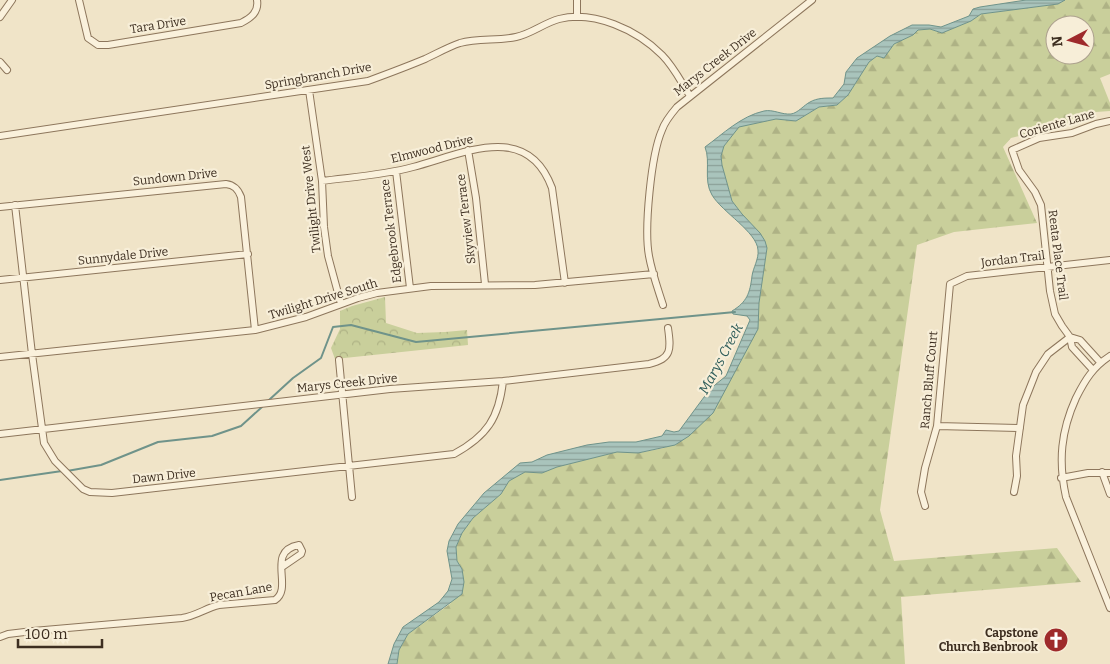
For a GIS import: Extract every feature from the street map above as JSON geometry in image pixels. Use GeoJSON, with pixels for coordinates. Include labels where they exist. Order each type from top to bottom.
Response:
{"type":"FeatureCollection","features":[{"type":"Feature","properties":{"kind":"street"},"geometry":{"type":"LineString","coordinates":[[0,17],[12,0]]}},
{"type":"Feature","properties":{"kind":"street","name":"Tara Drive"},"geometry":{"type":"LineString","coordinates":[[79,0],[88,38],[98,45],[108,45],[241,23],[251,17],[256,10],[257,0]]}},
{"type":"Feature","properties":{"kind":"street"},"geometry":{"type":"LineString","coordinates":[[577,0],[578,17]]}},
{"type":"Feature","properties":{"kind":"street","name":"Marys Creek Drive"},"geometry":{"type":"LineString","coordinates":[[663,305],[649,256],[648,233],[656,150],[662,130],[676,107],[812,0]]}},
{"type":"Feature","properties":{"kind":"street","name":"Springbranch Drive"},"geometry":{"type":"LineString","coordinates":[[0,136],[368,80],[397,70],[460,43],[482,39],[515,37],[557,20],[578,17],[612,24],[635,34],[649,43],[674,69],[690,96]]}},
{"type":"Feature","properties":{"kind":"street"},"geometry":{"type":"LineString","coordinates":[[0,62],[7,70]]}},
{"type":"Feature","properties":{"kind":"street","name":"Twilight Drive West"},"geometry":{"type":"LineString","coordinates":[[309,90],[322,181],[325,237],[340,304]]}},
{"type":"Feature","properties":{"kind":"street","name":"Coriente Lane"},"geometry":{"type":"LineString","coordinates":[[1012,150],[1040,138],[1072,133],[1110,121]]}},
{"type":"Feature","properties":{"kind":"street","name":"Elmwood Drive"},"geometry":{"type":"LineString","coordinates":[[322,181],[396,171],[468,150],[505,146],[514,148],[525,153],[540,164],[552,188],[565,283]]}},
{"type":"Feature","properties":{"kind":"street","name":"Skyview Terrace"},"geometry":{"type":"LineString","coordinates":[[468,150],[476,198],[485,284]]}},
{"type":"Feature","properties":{"kind":"street","name":"Reata Place Trail"},"geometry":{"type":"LineString","coordinates":[[1012,150],[1019,170],[1035,192],[1041,205],[1054,309],[1059,322],[1070,336],[1072,347],[1093,370]]}},
{"type":"Feature","properties":{"kind":"street","name":"Edgebrook Terrace"},"geometry":{"type":"LineString","coordinates":[[396,171],[410,288]]}},
{"type":"Feature","properties":{"kind":"street","name":"Sundown Drive"},"geometry":{"type":"LineString","coordinates":[[0,207],[226,184],[236,188],[241,197],[255,330]]}},
{"type":"Feature","properties":{"kind":"street","name":"Dawn Drive"},"geometry":{"type":"LineString","coordinates":[[15,205],[42,429],[47,449],[83,489],[112,493],[447,456],[464,449],[493,420],[498,411],[503,381]]}},
{"type":"Feature","properties":{"kind":"street","name":"Sunnydale Drive"},"geometry":{"type":"LineString","coordinates":[[0,280],[248,254]]}},
{"type":"Feature","properties":{"kind":"street","name":"Jordan Trail"},"geometry":{"type":"LineString","coordinates":[[950,284],[967,276],[1110,260]]}},
{"type":"Feature","properties":{"kind":"street","name":"Twilight Drive South"},"geometry":{"type":"LineString","coordinates":[[0,357],[255,330],[306,317],[377,293],[410,288],[485,284],[535,285],[654,274]]}},
{"type":"Feature","properties":{"kind":"street","name":"Ranch Bluff Court"},"geometry":{"type":"LineString","coordinates":[[924,506],[921,492],[922,481],[938,426],[950,284]]}},
{"type":"Feature","properties":{"kind":"street","name":"Marys Creek Drive"},"geometry":{"type":"LineString","coordinates":[[0,434],[390,389],[503,381],[634,366],[661,361],[666,357],[669,348],[668,328]]}},
{"type":"Feature","properties":{"kind":"street"},"geometry":{"type":"LineString","coordinates":[[1014,492],[1017,476],[1016,456],[1023,405],[1036,372],[1048,354],[1070,336]]}},
{"type":"Feature","properties":{"kind":"street","name":"Reata Place Trail"},"geometry":{"type":"LineString","coordinates":[[1070,336],[1080,340],[1100,362]]}},
{"type":"Feature","properties":{"kind":"street"},"geometry":{"type":"LineString","coordinates":[[1110,356],[1100,362],[1087,376],[1068,415],[1061,454],[1061,478],[1066,497],[1078,532],[1110,608]]}},
{"type":"Feature","properties":{"kind":"street"},"geometry":{"type":"LineString","coordinates":[[339,360],[352,497]]}},
{"type":"Feature","properties":{"kind":"street"},"geometry":{"type":"LineString","coordinates":[[938,426],[1020,428]]}},
{"type":"Feature","properties":{"kind":"street"},"geometry":{"type":"LineString","coordinates":[[1061,478],[1102,472],[1110,473]]}},
{"type":"Feature","properties":{"kind":"street"},"geometry":{"type":"LineString","coordinates":[[1102,472],[1110,494]]}},
{"type":"Feature","properties":{"kind":"street","name":"Pecan Lane"},"geometry":{"type":"LineString","coordinates":[[0,637],[8,634],[33,631],[182,618],[198,615],[210,608],[219,606],[275,600],[280,597],[282,592],[282,567]]}},
{"type":"Feature","properties":{"kind":"green space"},"geometry":{"type":"Polygon","coordinates":[[[1065,0],[1110,0],[1110,74],[1100,78],[1110,103],[1110,111],[1096,112],[1078,122],[1011,138],[1003,147],[1037,223],[954,232],[917,245],[880,510],[894,561],[1057,548],[1081,582],[901,597],[905,664],[397,664],[399,650],[408,634],[450,604],[464,582],[462,569],[457,561],[456,547],[462,533],[473,518],[501,494],[509,481],[525,472],[542,473],[557,467],[617,452],[638,453],[664,448],[689,436],[758,329],[759,303],[767,248],[732,201],[721,156],[724,146],[739,126],[776,119],[796,121],[819,107],[837,105],[848,95],[869,62],[877,56],[884,58],[894,44],[913,35],[918,30],[930,29],[942,33],[971,21],[981,14],[1058,4],[1065,0]]]}},
{"type":"Feature","properties":{"kind":"green space"},"geometry":{"type":"Polygon","coordinates":[[[385,297],[386,323],[417,333],[467,330],[468,345],[335,359],[331,348],[340,329],[340,311],[385,297]]]}},
{"type":"Feature","properties":{"kind":"water"},"geometry":{"type":"Polygon","coordinates":[[[1026,0],[1065,0],[1058,4],[981,14],[971,21],[942,33],[930,29],[918,30],[913,35],[894,44],[884,58],[877,56],[869,62],[848,95],[837,105],[819,107],[796,121],[776,119],[739,127],[724,146],[721,156],[722,165],[732,201],[760,233],[767,248],[759,303],[758,329],[713,413],[689,436],[675,445],[638,453],[617,452],[557,467],[542,473],[525,472],[509,481],[501,494],[473,518],[462,533],[456,547],[457,561],[462,569],[464,582],[462,594],[408,634],[399,650],[397,664],[388,664],[394,644],[403,627],[439,602],[448,591],[452,579],[447,551],[449,541],[458,524],[484,493],[520,463],[532,462],[547,455],[587,445],[609,442],[636,442],[662,436],[666,430],[679,431],[710,389],[726,376],[750,320],[747,316],[733,314],[732,311],[741,304],[749,292],[758,250],[752,236],[712,195],[707,177],[707,153],[705,147],[733,126],[756,113],[774,111],[791,114],[813,101],[821,98],[833,98],[844,84],[846,72],[857,58],[890,36],[912,25],[941,27],[969,16],[973,9],[1026,0]]]}},
{"type":"Feature","properties":{"kind":"waterway"},"geometry":{"type":"LineString","coordinates":[[269,400],[293,378],[321,358],[333,327],[351,325],[416,342],[735,312]]}},
{"type":"Feature","properties":{"kind":"waterway"},"geometry":{"type":"LineString","coordinates":[[67,471],[101,465],[158,442],[212,436],[241,426],[262,407]]}},
{"type":"Feature","properties":{"kind":"waterway"},"geometry":{"type":"LineString","coordinates":[[0,480],[62,471]]}},
{"type":"Feature","properties":{"kind":"place","name":"Capstone Church Benbrook"},"geometry":{"type":"Point","coordinates":[1056,640]}},
{"type":"Feature","properties":{"kind":"water label","name":"Marys Creek"},"geometry":{"type":"Point","coordinates":[721,359]}}]}
